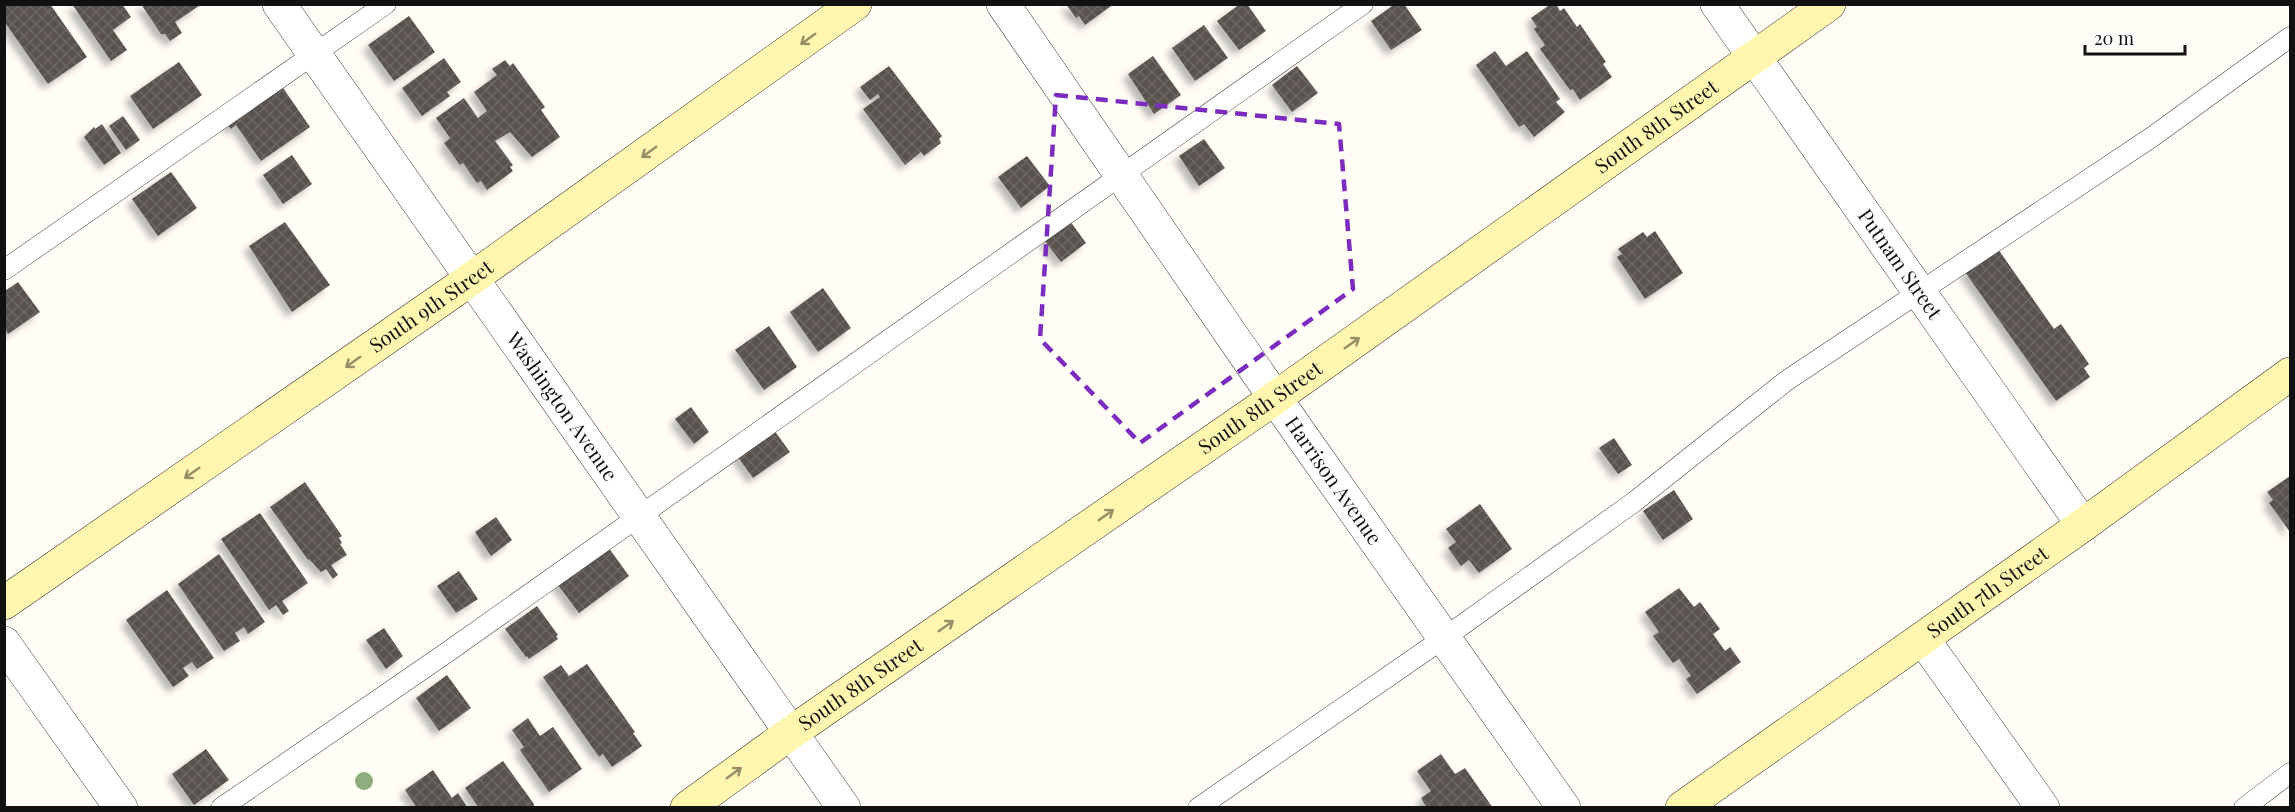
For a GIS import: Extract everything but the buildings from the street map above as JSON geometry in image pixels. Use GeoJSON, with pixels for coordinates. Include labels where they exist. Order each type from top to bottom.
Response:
{"type":"FeatureCollection","features":[{"type":"Feature","properties":{"kind":"street","name":"Washington Avenue"},"geometry":{"type":"LineString","coordinates":[[279,4],[844,807]]}},
{"type":"Feature","properties":{"kind":"street","name":"South 9th Street"},"geometry":{"type":"LineString","coordinates":[[4,603],[471,279],[855,4]]}},
{"type":"Feature","properties":{"kind":"street","name":"Harrison Avenue"},"geometry":{"type":"LineString","coordinates":[[1003,4],[1120,176],[1563,807]]}},
{"type":"Feature","properties":{"kind":"street","name":"Putnam Street"},"geometry":{"type":"LineString","coordinates":[[1717,4],[2084,525]]}},
{"type":"Feature","properties":{"kind":"street","name":"South 8th Street"},"geometry":{"type":"LineString","coordinates":[[687,807],[1275,398],[1829,4]]}},
{"type":"Feature","properties":{"kind":"street","name":"South 7th Street"},"geometry":{"type":"LineString","coordinates":[[1682,807],[2084,525],[2290,374]]}},
{"type":"Feature","properties":{"kind":"street"},"geometry":{"type":"LineString","coordinates":[[1923,639],[2043,807]]}},
{"type":"Feature","properties":{"kind":"street"},"geometry":{"type":"LineString","coordinates":[[4,643],[121,807]]}},
{"type":"Feature","properties":{"kind":"lane"},"geometry":{"type":"LineString","coordinates":[[4,270],[315,56],[386,4]]}},
{"type":"Feature","properties":{"kind":"lane"},"geometry":{"type":"LineString","coordinates":[[221,807],[440,658],[1363,4]]}},
{"type":"Feature","properties":{"kind":"lane"},"geometry":{"type":"LineString","coordinates":[[1198,807],[1444,638],[1635,502],[1786,381],[2152,137],[2290,37]]}},
{"type":"Feature","properties":{"kind":"lane"},"geometry":{"type":"LineString","coordinates":[[2244,807],[2290,773]]}},
{"type":"Feature","properties":{"kind":"highlighted area"},"geometry":{"type":"Polygon","coordinates":[[[1056,95],[1339,124],[1353,289],[1140,443],[1040,339],[1056,95]]]}}]}
